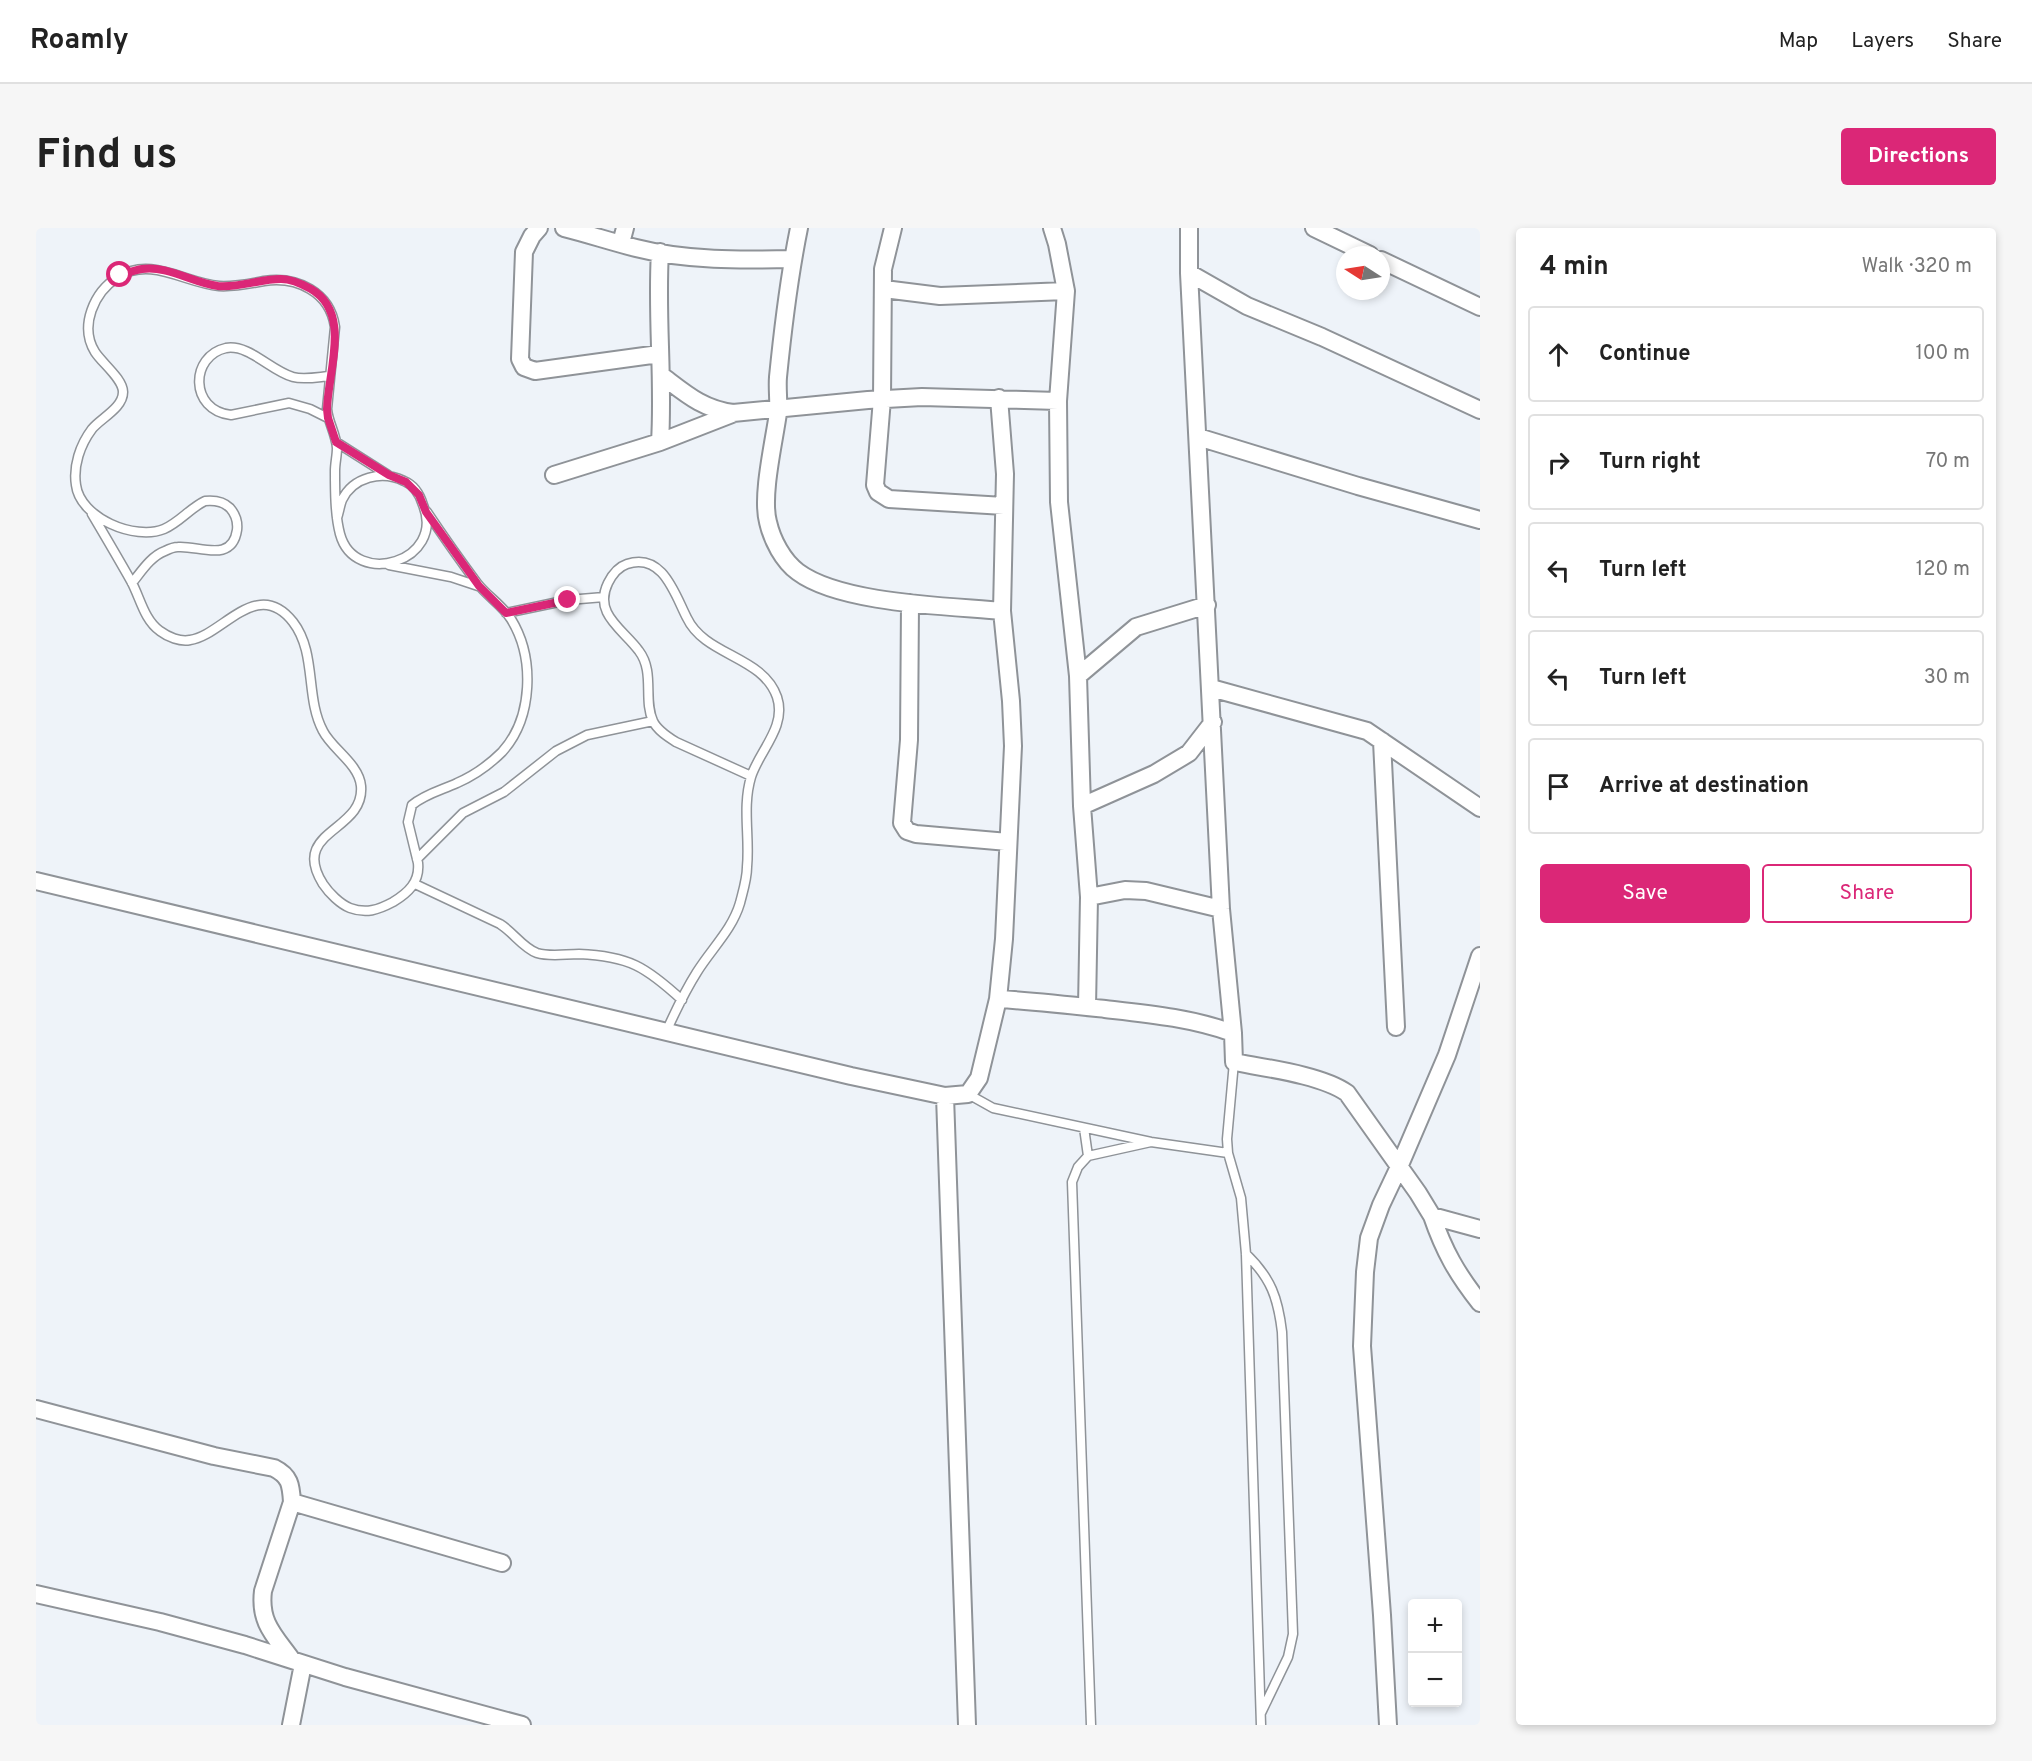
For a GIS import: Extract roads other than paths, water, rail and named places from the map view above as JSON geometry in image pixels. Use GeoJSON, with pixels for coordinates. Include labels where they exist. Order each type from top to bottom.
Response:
{"type":"FeatureCollection","features":[{"type":"Feature","properties":{"kind":"street"},"geometry":{"type":"LineString","coordinates":[[539,228],[531,236],[524,252],[520,359],[524,367],[535,371],[659,354]]}},
{"type":"Feature","properties":{"kind":"street"},"geometry":{"type":"LineString","coordinates":[[564,228],[623,236],[635,248],[711,259],[792,259]]}},
{"type":"Feature","properties":{"kind":"street"},"geometry":{"type":"LineString","coordinates":[[799,228],[792,259],[781,348],[778,410],[766,508],[768,522],[782,554],[798,572],[817,583],[846,592],[910,603],[1002,611]]}},
{"type":"Feature","properties":{"kind":"street"},"geometry":{"type":"LineString","coordinates":[[893,228],[883,269],[882,399],[874,474],[875,485],[878,492],[889,499],[1005,506]]}},
{"type":"Feature","properties":{"kind":"street"},"geometry":{"type":"LineString","coordinates":[[1052,228],[1066,291],[1058,401],[1059,502],[1078,676],[1082,806],[1089,897],[1087,1007]]}},
{"type":"Feature","properties":{"kind":"street"},"geometry":{"type":"LineString","coordinates":[[1189,228],[1189,273],[1221,909],[1234,1062],[1338,1087],[1347,1093],[1418,1192],[1432,1216],[1449,1261],[1480,1303]]}},
{"type":"Feature","properties":{"kind":"street"},"geometry":{"type":"LineString","coordinates":[[1314,228],[1351,246]]}},
{"type":"Feature","properties":{"kind":"street"},"geometry":{"type":"LineString","coordinates":[[660,252],[658,283],[662,400],[660,442]]}},
{"type":"Feature","properties":{"kind":"street"},"geometry":{"type":"LineString","coordinates":[[1390,264],[1480,307]]}},
{"type":"Feature","properties":{"kind":"street"},"geometry":{"type":"LineString","coordinates":[[1189,273],[1247,306],[1322,337],[1480,410]]}},
{"type":"Feature","properties":{"kind":"street"},"geometry":{"type":"LineString","coordinates":[[884,289],[940,296],[1066,291]]}},
{"type":"Feature","properties":{"kind":"street"},"geometry":{"type":"LineString","coordinates":[[661,375],[702,405],[716,411],[733,413],[922,397],[1058,401]]}},
{"type":"Feature","properties":{"kind":"street"},"geometry":{"type":"LineString","coordinates":[[36,881],[851,1076],[945,1096],[968,1094],[979,1078],[998,999],[1004,939],[1013,746],[1002,611],[1005,464],[999,398]]}},
{"type":"Feature","properties":{"kind":"street"},"geometry":{"type":"LineString","coordinates":[[554,475],[660,442],[733,413]]}},
{"type":"Feature","properties":{"kind":"street"},"geometry":{"type":"LineString","coordinates":[[1198,437],[1358,486],[1480,519]]}},
{"type":"Feature","properties":{"kind":"street"},"geometry":{"type":"LineString","coordinates":[[910,603],[909,740],[902,823],[907,831],[916,834],[1008,842]]}},
{"type":"Feature","properties":{"kind":"street"},"geometry":{"type":"LineString","coordinates":[[1078,676],[1137,627],[1207,605]]}},
{"type":"Feature","properties":{"kind":"street"},"geometry":{"type":"LineString","coordinates":[[1211,688],[1367,731],[1480,808]]}},
{"type":"Feature","properties":{"kind":"street"},"geometry":{"type":"LineString","coordinates":[[1082,806],[1154,774],[1189,753],[1213,722]]}},
{"type":"Feature","properties":{"kind":"street"},"geometry":{"type":"LineString","coordinates":[[1382,741],[1396,1027]]}},
{"type":"Feature","properties":{"kind":"street"},"geometry":{"type":"LineString","coordinates":[[1089,897],[1125,890],[1146,891],[1221,909]]}},
{"type":"Feature","properties":{"kind":"street"},"geometry":{"type":"LineString","coordinates":[[1388,1725],[1362,1346],[1369,1238],[1381,1205],[1447,1054],[1480,956]]}},
{"type":"Feature","properties":{"kind":"street"},"geometry":{"type":"LineString","coordinates":[[998,999],[1176,1017],[1205,1023],[1233,1033]]}},
{"type":"Feature","properties":{"kind":"street"},"geometry":{"type":"LineString","coordinates":[[945,1096],[967,1725]]}},
{"type":"Feature","properties":{"kind":"street"},"geometry":{"type":"LineString","coordinates":[[1432,1216],[1480,1229]]}},
{"type":"Feature","properties":{"kind":"street"},"geometry":{"type":"LineString","coordinates":[[36,1409],[214,1456],[274,1468],[283,1473],[291,1482],[292,1502],[263,1591],[261,1604],[263,1619],[297,1662],[291,1725]]}},
{"type":"Feature","properties":{"kind":"street"},"geometry":{"type":"LineString","coordinates":[[292,1502],[502,1563]]}},
{"type":"Feature","properties":{"kind":"street"},"geometry":{"type":"LineString","coordinates":[[36,1594],[160,1622],[478,1719],[522,1725]]}},
{"type":"Feature","properties":{"kind":"lane"},"geometry":{"type":"LineString","coordinates":[[336,442],[389,475],[406,482],[419,495],[426,512],[479,586],[506,613],[517,630],[526,662],[528,682],[520,720],[512,738],[502,751],[486,766],[457,783],[423,797],[412,805],[408,822],[419,870],[415,884],[397,900],[385,906],[359,911],[346,907],[326,889],[316,873],[313,858],[315,850],[349,816],[358,802],[361,786],[353,768],[323,732],[314,703],[304,645],[299,631],[286,615],[272,607],[257,606],[238,612],[197,638],[176,639],[160,632],[147,617],[132,583],[79,496],[76,486],[76,466],[81,446],[93,428],[119,405],[123,395],[123,389],[118,380],[94,350],[88,325],[97,298],[120,275],[144,268],[172,273],[217,286],[284,279],[317,293],[333,317],[334,337],[327,393],[328,418],[336,442],[340,536],[351,552],[366,562],[452,577],[479,586]]}},
{"type":"Feature","properties":{"kind":"lane"},"geometry":{"type":"LineString","coordinates":[[328,418],[289,403],[231,415],[222,414],[209,407],[203,400],[200,382],[204,364],[210,356],[217,351],[232,348],[251,354],[276,370],[293,377],[330,376]]}},
{"type":"Feature","properties":{"kind":"lane"},"geometry":{"type":"LineString","coordinates":[[338,518],[342,500],[354,485],[370,476],[389,475]]}},
{"type":"Feature","properties":{"kind":"lane"},"geometry":{"type":"LineString","coordinates":[[91,513],[100,519],[129,530],[153,531],[164,529],[205,501],[222,502],[234,513],[237,520],[235,535],[223,549],[210,551],[178,547],[165,550],[152,559],[132,583]]}},
{"type":"Feature","properties":{"kind":"lane"},"geometry":{"type":"LineString","coordinates":[[385,565],[403,560],[417,548],[426,531],[426,512]]}},
{"type":"Feature","properties":{"kind":"lane"},"geometry":{"type":"LineString","coordinates":[[666,1032],[697,972],[728,930],[738,909],[747,869],[747,796],[751,776],[777,722],[778,698],[768,682],[757,671],[709,642],[693,629],[666,575],[649,565],[632,563],[620,568],[607,584],[604,597],[606,613],[645,661],[653,721],[676,742],[751,776]]}},
{"type":"Feature","properties":{"kind":"lane"},"geometry":{"type":"LineString","coordinates":[[506,613],[568,600],[604,597]]}},
{"type":"Feature","properties":{"kind":"lane"},"geometry":{"type":"LineString","coordinates":[[417,859],[463,813],[504,792],[556,751],[587,735],[653,721]]}},
{"type":"Feature","properties":{"kind":"lane"},"geometry":{"type":"LineString","coordinates":[[415,884],[500,924],[529,949],[536,952],[546,955],[606,956],[640,966],[682,1000]]}},
{"type":"Feature","properties":{"kind":"lane"},"geometry":{"type":"LineString","coordinates":[[1234,1062],[1227,1128],[1228,1153],[1241,1198],[1246,1254],[1261,1725]]}},
{"type":"Feature","properties":{"kind":"lane"},"geometry":{"type":"LineString","coordinates":[[968,1094],[993,1108],[1151,1142],[1228,1153]]}},
{"type":"Feature","properties":{"kind":"lane"},"geometry":{"type":"LineString","coordinates":[[1084,1128],[1088,1156]]}},
{"type":"Feature","properties":{"kind":"lane"},"geometry":{"type":"LineString","coordinates":[[1091,1725],[1072,1182],[1078,1167],[1088,1156],[1151,1142]]}},
{"type":"Feature","properties":{"kind":"lane"},"geometry":{"type":"LineString","coordinates":[[1246,1254],[1272,1287],[1279,1306],[1282,1332],[1293,1634],[1288,1657],[1260,1713]]}}]}
